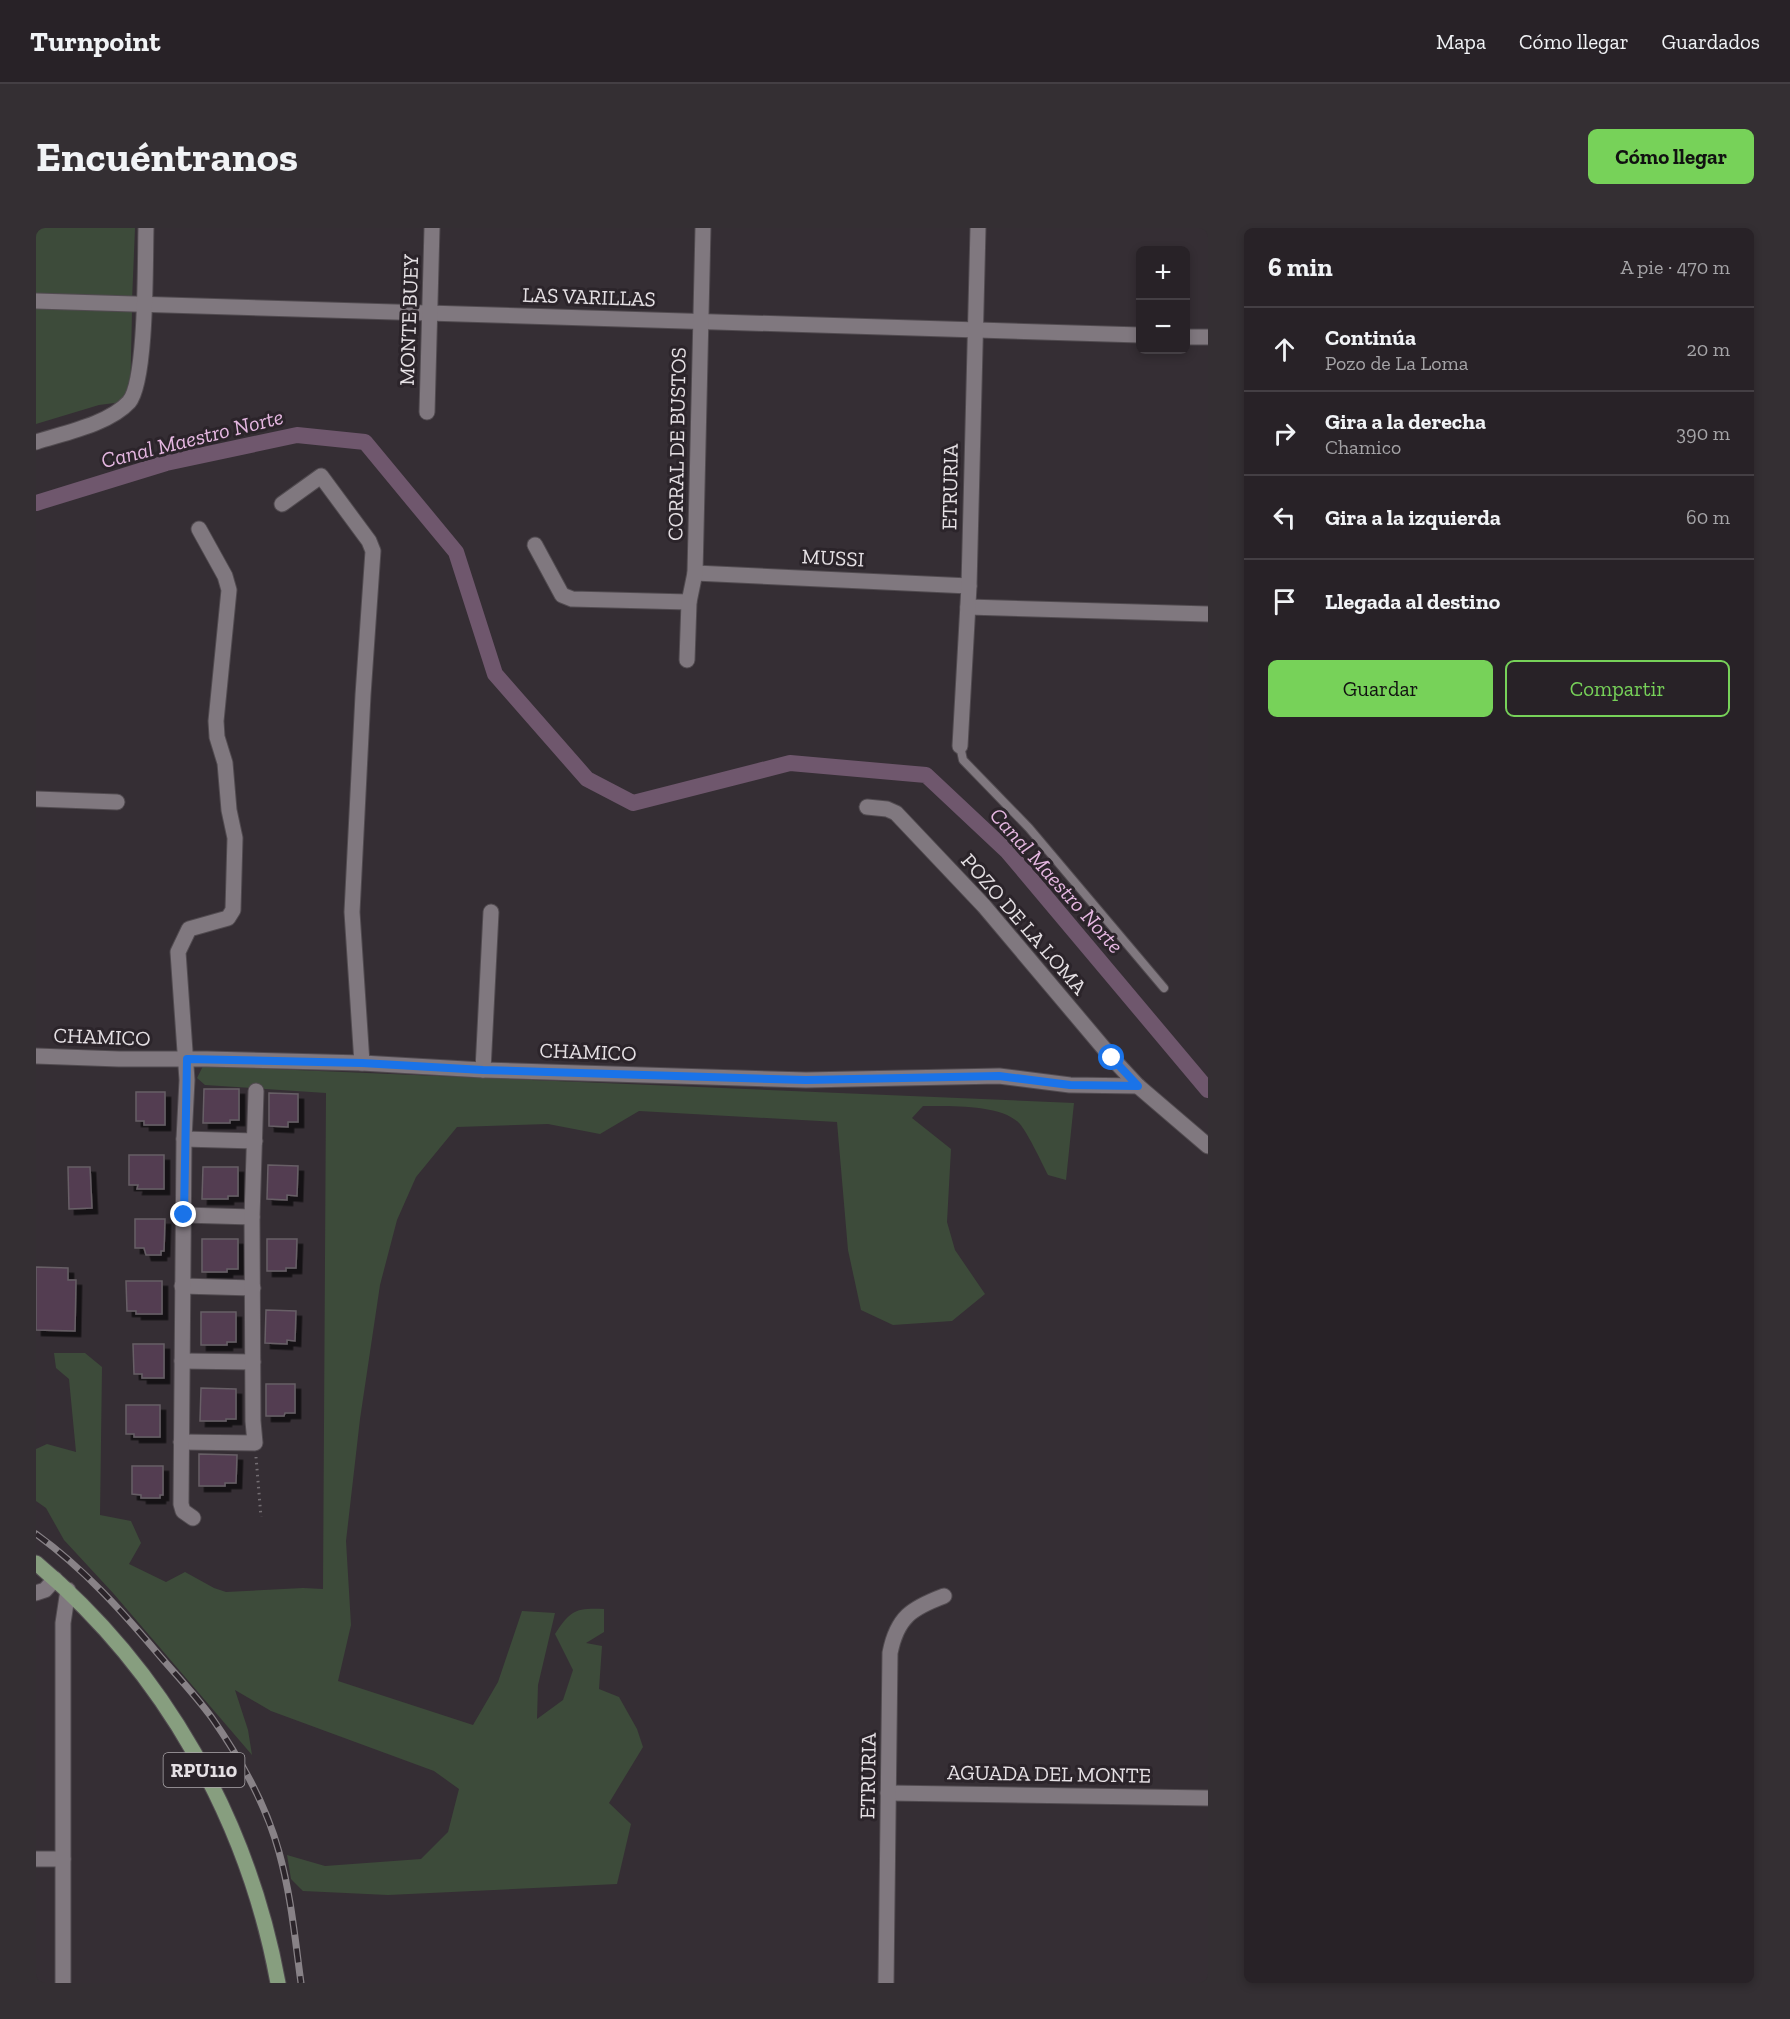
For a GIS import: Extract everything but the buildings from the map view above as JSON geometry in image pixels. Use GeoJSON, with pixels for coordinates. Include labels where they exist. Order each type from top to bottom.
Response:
{"type":"FeatureCollection","features":[{"type":"Feature","properties":{"kind":"main road","name":"RPU110"},"geometry":{"type":"LineString","coordinates":[[36,1563],[68,1590],[115,1641],[179,1727],[211,1781],[253,1882],[269,1938],[278,1983]]}},
{"type":"Feature","properties":{"kind":"street"},"geometry":{"type":"LineString","coordinates":[[36,442],[116,413],[130,401],[137,387],[144,305],[146,228]]}},
{"type":"Feature","properties":{"kind":"street","name":"MONTE BUEY"},"geometry":{"type":"LineString","coordinates":[[427,412],[432,228]]}},
{"type":"Feature","properties":{"kind":"street","name":"CORRAL DE BUSTOS"},"geometry":{"type":"LineString","coordinates":[[687,660],[689,602],[695,573],[703,228]]}},
{"type":"Feature","properties":{"kind":"street","name":"ETRURIA"},"geometry":{"type":"LineString","coordinates":[[960,746],[969,586],[978,228]]}},
{"type":"Feature","properties":{"kind":"street","name":"LAS VARILLAS"},"geometry":{"type":"LineString","coordinates":[[36,301],[1136,335]]}},
{"type":"Feature","properties":{"kind":"street"},"geometry":{"type":"LineString","coordinates":[[1190,337],[1208,337]]}},
{"type":"Feature","properties":{"kind":"street"},"geometry":{"type":"LineString","coordinates":[[282,504],[321,476],[369,541],[373,550],[352,912],[362,1063]]}},
{"type":"Feature","properties":{"kind":"street"},"geometry":{"type":"LineString","coordinates":[[194,1518],[183,1511],[181,1504],[184,1139],[188,1080],[178,952],[189,929],[228,918],[233,910],[235,885],[235,838],[229,810],[225,764],[217,737],[216,722],[229,590],[225,576],[199,529]]}},
{"type":"Feature","properties":{"kind":"street"},"geometry":{"type":"LineString","coordinates":[[535,545],[562,595],[572,599],[689,602]]}},
{"type":"Feature","properties":{"kind":"street","name":"MUSSI"},"geometry":{"type":"LineString","coordinates":[[695,573],[969,586]]}},
{"type":"Feature","properties":{"kind":"street"},"geometry":{"type":"LineString","coordinates":[[968,607],[1208,614]]}},
{"type":"Feature","properties":{"kind":"street"},"geometry":{"type":"LineString","coordinates":[[36,799],[117,802]]}},
{"type":"Feature","properties":{"kind":"street","name":"POZO DE LA LOMA"},"geometry":{"type":"LineString","coordinates":[[867,807],[887,809],[896,813],[984,906],[1138,1086]]}},
{"type":"Feature","properties":{"kind":"street"},"geometry":{"type":"LineString","coordinates":[[483,1070],[491,912]]}},
{"type":"Feature","properties":{"kind":"street","name":"CHAMICO"},"geometry":{"type":"LineString","coordinates":[[36,1056],[362,1063],[483,1070],[806,1080],[999,1076],[1070,1085],[1138,1086]]}},
{"type":"Feature","properties":{"kind":"street"},"geometry":{"type":"LineString","coordinates":[[1138,1086],[1208,1146]]}},
{"type":"Feature","properties":{"kind":"street"},"geometry":{"type":"LineString","coordinates":[[181,1442],[255,1443],[252,1217],[256,1091]]}},
{"type":"Feature","properties":{"kind":"street"},"geometry":{"type":"LineString","coordinates":[[184,1139],[255,1140]]}},
{"type":"Feature","properties":{"kind":"street"},"geometry":{"type":"LineString","coordinates":[[184,1215],[252,1217]]}},
{"type":"Feature","properties":{"kind":"street"},"geometry":{"type":"LineString","coordinates":[[182,1286],[253,1288]]}},
{"type":"Feature","properties":{"kind":"street"},"geometry":{"type":"LineString","coordinates":[[182,1361],[253,1362]]}},
{"type":"Feature","properties":{"kind":"street"},"geometry":{"type":"LineString","coordinates":[[36,1593],[45,1590],[55,1579]]}},
{"type":"Feature","properties":{"kind":"street"},"geometry":{"type":"LineString","coordinates":[[63,1983],[63,1623],[68,1590]]}},
{"type":"Feature","properties":{"kind":"street","name":"ETRURIA"},"geometry":{"type":"LineString","coordinates":[[886,1983],[890,1653],[893,1637],[903,1621],[921,1605],[944,1596]]}},
{"type":"Feature","properties":{"kind":"street","name":"AGUADA DEL MONTE"},"geometry":{"type":"LineString","coordinates":[[888,1793],[1208,1798]]}},
{"type":"Feature","properties":{"kind":"street"},"geometry":{"type":"LineString","coordinates":[[36,1859],[63,1859]]}},
{"type":"Feature","properties":{"kind":"lane"},"geometry":{"type":"LineString","coordinates":[[960,746],[963,760],[1029,828],[1164,988]]}},
{"type":"Feature","properties":{"kind":"path"},"geometry":{"type":"LineString","coordinates":[[255,1443],[261,1517]]}},
{"type":"Feature","properties":{"kind":"green space"},"geometry":{"type":"Polygon","coordinates":[[[36,228],[135,228],[132,301],[36,297],[36,228]]]}},
{"type":"Feature","properties":{"kind":"green space"},"geometry":{"type":"Polygon","coordinates":[[[36,308],[132,312],[130,401],[99,405],[36,424],[36,308]]]}},
{"type":"Feature","properties":{"kind":"green space"},"geometry":{"type":"Polygon","coordinates":[[[203,1066],[1074,1103],[1066,1180],[1048,1175],[1025,1132],[1018,1122],[1009,1116],[972,1107],[923,1106],[912,1118],[951,1149],[947,1222],[955,1250],[985,1294],[952,1321],[893,1325],[861,1310],[848,1250],[837,1122],[639,1111],[600,1134],[548,1124],[457,1127],[416,1177],[397,1220],[380,1285],[360,1419],[346,1541],[351,1625],[338,1681],[473,1725],[498,1682],[522,1611],[555,1613],[538,1685],[537,1719],[563,1700],[573,1670],[555,1634],[565,1620],[575,1612],[586,1609],[604,1609],[604,1632],[586,1643],[602,1646],[599,1689],[619,1697],[637,1729],[643,1747],[609,1803],[631,1824],[617,1884],[388,1895],[303,1891],[291,1879],[287,1855],[325,1866],[421,1859],[448,1832],[459,1789],[434,1771],[271,1711],[235,1690],[248,1730],[252,1755],[113,1593],[64,1540],[46,1508],[36,1501],[36,1449],[47,1444],[76,1452],[69,1379],[56,1368],[54,1353],[85,1353],[102,1367],[100,1515],[131,1521],[141,1543],[129,1564],[166,1582],[185,1572],[226,1592],[323,1589],[326,1093],[205,1085],[197,1078],[203,1066]]]}},
{"type":"Feature","properties":{"kind":"waterway","name":"Canal Maestro Norte"},"geometry":{"type":"LineString","coordinates":[[36,503],[166,463],[297,435],[365,442],[456,552],[495,674],[587,779],[633,803],[790,763],[926,775],[1008,852],[1208,1090]]}},
{"type":"Feature","properties":{"kind":"railway"},"geometry":{"type":"LineString","coordinates":[[36,1534],[70,1561],[116,1606],[200,1702],[232,1749],[251,1782],[274,1834],[290,1901],[301,1983]]}},
{"type":"Feature","properties":{"kind":"route"},"geometry":{"type":"LineString","coordinates":[[184,1215],[187,1059],[362,1063],[483,1070],[806,1080],[999,1076],[1070,1085],[1138,1086],[1112,1058]]}}]}
